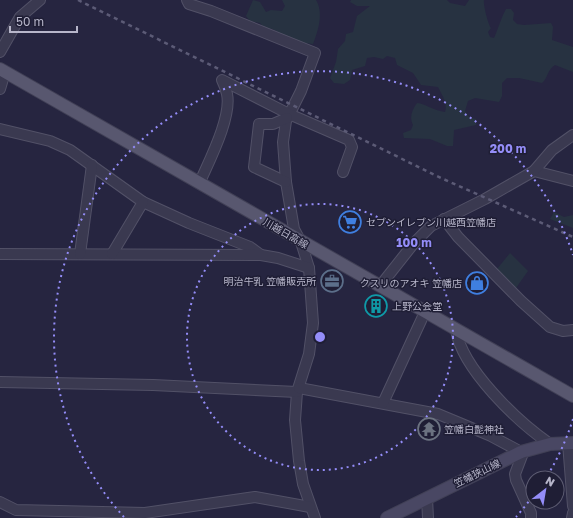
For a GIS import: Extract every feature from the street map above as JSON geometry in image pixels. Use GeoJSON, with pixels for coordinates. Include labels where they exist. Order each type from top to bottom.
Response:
{"type":"FeatureCollection","features":[{"type":"Feature","properties":{"kind":"main road","name":"川越日高線"},"geometry":{"type":"LineString","coordinates":[[3,70],[200,182],[301,242],[573,396]]}},
{"type":"Feature","properties":{"kind":"main road","name":"笠幡狭山線"},"geometry":{"type":"LineString","coordinates":[[387,518],[521,452],[550,444],[570,444]]}},
{"type":"Feature","properties":{"kind":"street"},"geometry":{"type":"LineString","coordinates":[[0,52],[20,17],[40,0]]}},
{"type":"Feature","properties":{"kind":"street"},"geometry":{"type":"LineString","coordinates":[[187,0],[189,4],[211,11],[315,53],[301,91],[288,116],[282,142],[286,182],[294,229],[301,242],[309,268],[313,323],[309,354],[298,390],[296,420],[299,461],[314,518]]}},
{"type":"Feature","properties":{"kind":"street"},"geometry":{"type":"LineString","coordinates":[[0,89],[3,70]]}},
{"type":"Feature","properties":{"kind":"street"},"geometry":{"type":"LineString","coordinates":[[200,182],[226,116],[228,95],[222,80],[288,116],[349,140],[352,147],[343,172]]}},
{"type":"Feature","properties":{"kind":"street"},"geometry":{"type":"LineString","coordinates":[[286,182],[254,167],[259,124],[273,124],[288,116]]}},
{"type":"Feature","properties":{"kind":"street"},"geometry":{"type":"LineString","coordinates":[[0,129],[50,141],[70,150],[143,202],[189,223],[250,247],[261,255]]}},
{"type":"Feature","properties":{"kind":"street"},"geometry":{"type":"LineString","coordinates":[[380,286],[414,243],[431,226],[485,199],[534,171],[552,150],[573,135]]}},
{"type":"Feature","properties":{"kind":"street"},"geometry":{"type":"LineString","coordinates":[[80,254],[92,165]]}},
{"type":"Feature","properties":{"kind":"street"},"geometry":{"type":"LineString","coordinates":[[534,171],[573,181]]}},
{"type":"Feature","properties":{"kind":"street"},"geometry":{"type":"LineString","coordinates":[[112,254],[143,202]]}},
{"type":"Feature","properties":{"kind":"street"},"geometry":{"type":"LineString","coordinates":[[444,219],[458,236],[516,296],[550,327],[562,331],[573,330]]}},
{"type":"Feature","properties":{"kind":"street"},"geometry":{"type":"LineString","coordinates":[[0,254],[261,255],[278,258],[309,268]]}},
{"type":"Feature","properties":{"kind":"street"},"geometry":{"type":"LineString","coordinates":[[383,403],[425,312]]}},
{"type":"Feature","properties":{"kind":"street"},"geometry":{"type":"LineString","coordinates":[[456,330],[458,341],[464,352],[496,397],[528,428],[550,444]]}},
{"type":"Feature","properties":{"kind":"street"},"geometry":{"type":"LineString","coordinates":[[0,382],[298,390],[370,403],[383,403],[438,414],[491,436],[524,453],[515,474],[516,480],[531,513],[531,518]]}},
{"type":"Feature","properties":{"kind":"street"},"geometry":{"type":"LineString","coordinates":[[570,444],[573,506]]}},
{"type":"Feature","properties":{"kind":"street"},"geometry":{"type":"LineString","coordinates":[[0,502],[16,510],[146,513],[255,497],[310,507]]}},
{"type":"Feature","properties":{"kind":"street"},"geometry":{"type":"LineString","coordinates":[[427,498],[428,518]]}},
{"type":"Feature","properties":{"kind":"street"},"geometry":{"type":"LineString","coordinates":[[572,518],[573,513]]}},
{"type":"Feature","properties":{"kind":"shaded area"},"geometry":{"type":"Polygon","coordinates":[[[253,0],[260,2],[266,12],[271,10],[282,11],[285,6],[282,0],[316,0],[320,11],[320,16],[313,44],[298,42],[272,29],[264,28],[260,23],[250,21],[246,16],[253,0]]]}},
{"type":"Feature","properties":{"kind":"shaded area"},"geometry":{"type":"Polygon","coordinates":[[[351,0],[447,0],[450,3],[465,6],[469,0],[484,0],[488,22],[491,28],[488,32],[490,37],[494,38],[506,9],[511,9],[514,13],[513,20],[517,24],[524,25],[551,23],[553,27],[552,40],[573,47],[573,72],[555,65],[550,69],[542,83],[519,78],[507,78],[502,83],[502,96],[499,102],[475,98],[468,101],[465,111],[469,117],[476,119],[476,125],[454,130],[453,146],[447,146],[430,139],[404,138],[403,133],[411,130],[413,125],[411,119],[417,103],[445,112],[446,106],[444,100],[438,87],[421,85],[413,73],[397,65],[395,58],[387,56],[383,59],[374,57],[367,58],[365,66],[352,70],[350,80],[344,84],[334,83],[330,78],[336,62],[338,49],[345,41],[346,34],[353,32],[357,16],[370,6],[357,6],[350,2],[351,0]]]}},
{"type":"Feature","properties":{"kind":"shaded area"},"geometry":{"type":"Polygon","coordinates":[[[554,212],[564,217],[573,215],[573,228],[550,219],[554,212]]]}},
{"type":"Feature","properties":{"kind":"shaded area"},"geometry":{"type":"Polygon","coordinates":[[[510,253],[528,271],[516,288],[497,269],[510,253]]]}},
{"type":"Feature","properties":{"kind":"railway"},"geometry":{"type":"LineString","coordinates":[[78,0],[441,178],[573,237]]}},
{"type":"Feature","properties":{"kind":"place","name":"セブンイレブン川越西笠幡店"},"geometry":{"type":"Point","coordinates":[350,222]}},
{"type":"Feature","properties":{"kind":"place","name":"明治牛乳 笠幡販売所"},"geometry":{"type":"Point","coordinates":[332,281]}},
{"type":"Feature","properties":{"kind":"place","name":"クスリのアオキ 笠幡店"},"geometry":{"type":"Point","coordinates":[477,283]}},
{"type":"Feature","properties":{"kind":"place","name":"上野公会堂"},"geometry":{"type":"Point","coordinates":[376,306]}},
{"type":"Feature","properties":{"kind":"place","name":"笠幡白髭神社"},"geometry":{"type":"Point","coordinates":[429,429]}}]}
